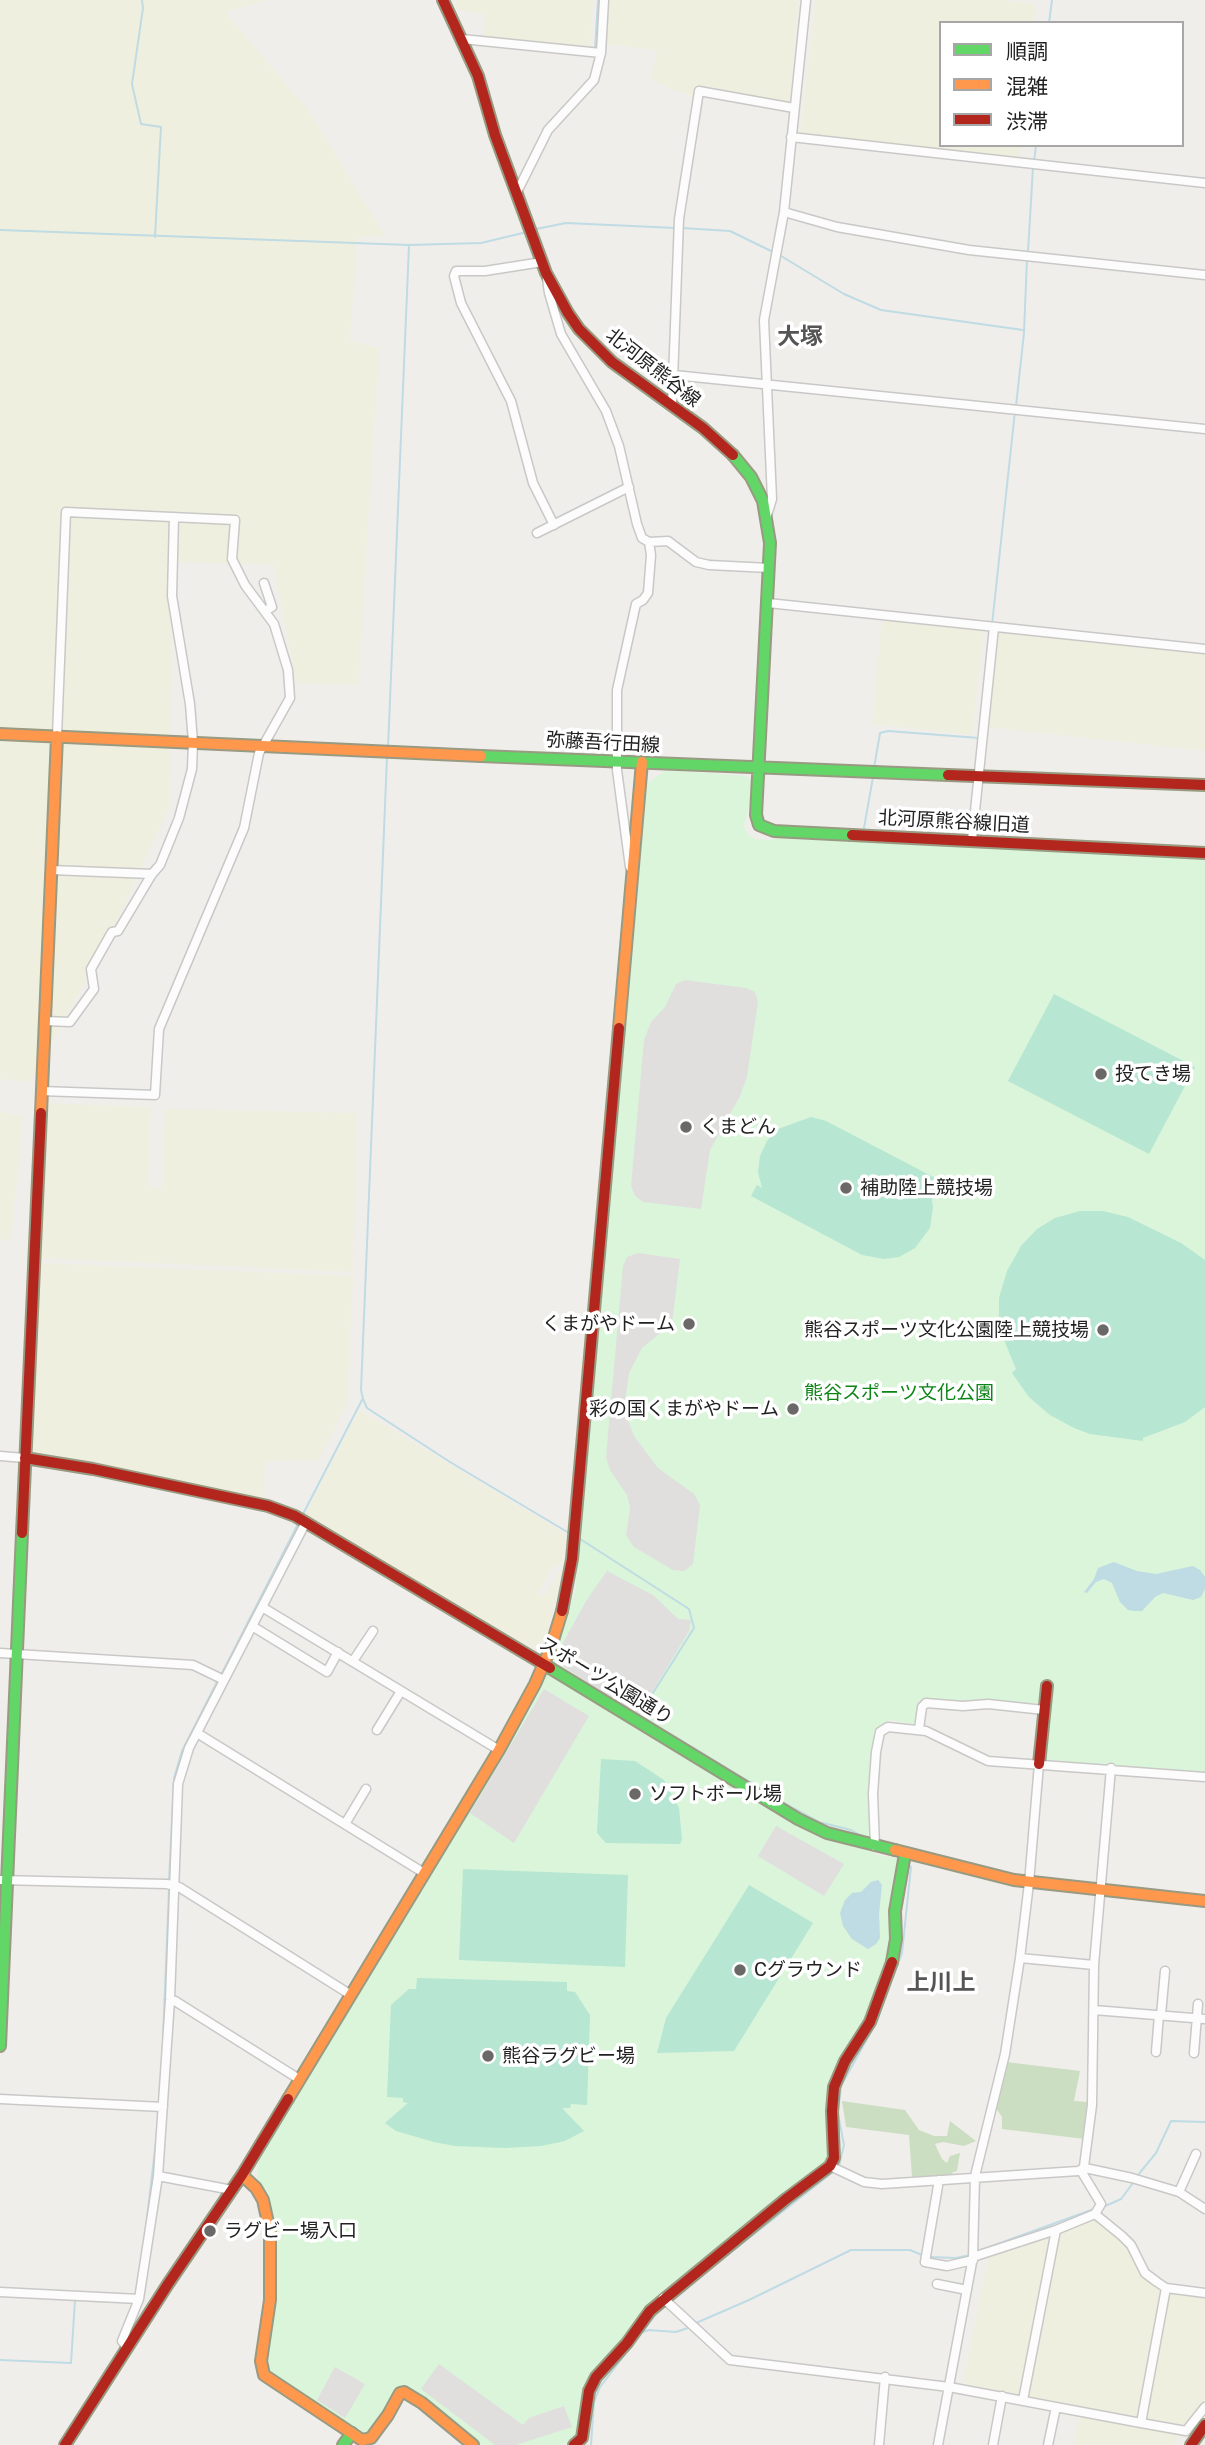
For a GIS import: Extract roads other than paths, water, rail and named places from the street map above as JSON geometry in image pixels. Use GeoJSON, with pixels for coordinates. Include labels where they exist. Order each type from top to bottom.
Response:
{"type":"FeatureCollection","features":[{"type":"Feature","properties":{"kind":"main road","name":"北河原熊谷線"},"geometry":{"type":"LineString","coordinates":[[443,0],[478,76],[495,135],[544,267],[568,313],[591,343],[612,362],[732,453],[758,489],[767,515],[770,543],[758,768]]}},
{"type":"Feature","properties":{"kind":"main road","name":"弥藤吾行田線"},"geometry":{"type":"LineString","coordinates":[[0,734],[1205,786]]}},
{"type":"Feature","properties":{"kind":"main road"},"geometry":{"type":"LineString","coordinates":[[0,2046],[4,1880],[57,736]]}},
{"type":"Feature","properties":{"kind":"main road"},"geometry":{"type":"LineString","coordinates":[[65,2445],[242,2175],[499,1750],[535,1685],[562,1612],[572,1559],[642,762]]}},
{"type":"Feature","properties":{"kind":"main road","name":"北河原熊谷線旧道"},"geometry":{"type":"LineString","coordinates":[[758,768],[756,815],[760,825],[769,830],[1205,853]]}},
{"type":"Feature","properties":{"kind":"main road","name":"スポーツ公園通り"},"geometry":{"type":"LineString","coordinates":[[25,1458],[93,1469],[268,1506],[306,1522],[798,1819],[827,1833],[1029,1883],[1205,1900]]}},
{"type":"Feature","properties":{"kind":"main road"},"geometry":{"type":"LineString","coordinates":[[1039,1764],[1047,1686]]}},
{"type":"Feature","properties":{"kind":"main road"},"geometry":{"type":"LineString","coordinates":[[574,2445],[582,2438],[589,2391],[596,2377],[627,2343],[650,2311],[666,2301],[830,2166],[836,2148],[832,2111],[834,2087],[845,2061],[870,2022],[893,1959],[897,1939],[895,1911],[905,1854]]}},
{"type":"Feature","properties":{"kind":"main road"},"geometry":{"type":"LineString","coordinates":[[242,2175],[256,2188],[263,2200],[270,2232],[270,2300],[261,2361],[264,2375],[362,2440],[374,2442],[400,2393],[404,2392],[422,2403],[473,2445]]}},
{"type":"Feature","properties":{"kind":"main road"},"geometry":{"type":"LineString","coordinates":[[1191,2445],[1205,2425]]}},
{"type":"Feature","properties":{"kind":"main road"},"geometry":{"type":"LineString","coordinates":[[343,2445],[352,2433]]}},
{"type":"Feature","properties":{"kind":"street"},"geometry":{"type":"LineString","coordinates":[[517,192],[548,130],[594,80],[601,53],[604,0]]}},
{"type":"Feature","properties":{"kind":"street"},"geometry":{"type":"LineString","coordinates":[[767,515],[772,499],[764,320],[784,212],[806,0]]}},
{"type":"Feature","properties":{"kind":"street"},"geometry":{"type":"LineString","coordinates":[[462,39],[601,53]]}},
{"type":"Feature","properties":{"kind":"street"},"geometry":{"type":"LineString","coordinates":[[672,406],[679,219],[699,91],[794,108]]}},
{"type":"Feature","properties":{"kind":"street"},"geometry":{"type":"LineString","coordinates":[[790,137],[1205,183]]}},
{"type":"Feature","properties":{"kind":"street"},"geometry":{"type":"LineString","coordinates":[[784,212],[837,227],[969,250],[1205,275]]}},
{"type":"Feature","properties":{"kind":"street"},"geometry":{"type":"LineString","coordinates":[[554,524],[533,484],[511,401],[461,303],[454,275],[456,271],[544,267],[561,334],[606,411],[619,446],[642,538],[649,542],[668,541],[696,562],[769,568]]}},
{"type":"Feature","properties":{"kind":"street"},"geometry":{"type":"LineString","coordinates":[[674,375],[1205,429]]}},
{"type":"Feature","properties":{"kind":"street"},"geometry":{"type":"LineString","coordinates":[[537,533],[629,487]]}},
{"type":"Feature","properties":{"kind":"street"},"geometry":{"type":"LineString","coordinates":[[41,1091],[155,1096],[159,1029],[244,828],[259,753],[290,698],[288,670],[274,624],[245,585],[232,559],[235,520],[66,512],[57,736]]}},
{"type":"Feature","properties":{"kind":"street"},"geometry":{"type":"LineString","coordinates":[[45,1021],[70,1021],[94,989],[91,969],[112,932],[118,931],[160,865],[179,818],[191,769],[193,743],[190,704],[172,596],[174,517]]}},
{"type":"Feature","properties":{"kind":"street"},"geometry":{"type":"LineString","coordinates":[[632,878],[623,824],[615,720],[617,690],[636,604],[648,593],[651,569],[649,542]]}},
{"type":"Feature","properties":{"kind":"street"},"geometry":{"type":"LineString","coordinates":[[264,583],[272,607],[265,611]]}},
{"type":"Feature","properties":{"kind":"street"},"geometry":{"type":"LineString","coordinates":[[768,603],[1205,649]]}},
{"type":"Feature","properties":{"kind":"street"},"geometry":{"type":"LineString","coordinates":[[972,840],[994,627]]}},
{"type":"Feature","properties":{"kind":"street"},"geometry":{"type":"LineString","coordinates":[[51,870],[152,874]]}},
{"type":"Feature","properties":{"kind":"street","name":"スポーツ公園通り"},"geometry":{"type":"LineString","coordinates":[[0,1455],[25,1458]]}},
{"type":"Feature","properties":{"kind":"street"},"geometry":{"type":"LineString","coordinates":[[127,2348],[122,2341],[139,2299],[158,2176],[170,2000],[178,1784],[184,1759],[306,1522]]}},
{"type":"Feature","properties":{"kind":"street"},"geometry":{"type":"LineString","coordinates":[[262,1607],[499,1750]]}},
{"type":"Feature","properties":{"kind":"street"},"geometry":{"type":"LineString","coordinates":[[252,1626],[327,1672],[338,1653]]}},
{"type":"Feature","properties":{"kind":"street"},"geometry":{"type":"LineString","coordinates":[[353,1661],[373,1630]]}},
{"type":"Feature","properties":{"kind":"street"},"geometry":{"type":"LineString","coordinates":[[0,1653],[193,1665],[224,1680]]}},
{"type":"Feature","properties":{"kind":"street"},"geometry":{"type":"LineString","coordinates":[[377,1730],[401,1691]]}},
{"type":"Feature","properties":{"kind":"street"},"geometry":{"type":"LineString","coordinates":[[919,1729],[922,1707],[926,1703],[963,1706],[988,1704],[1044,1710]]}},
{"type":"Feature","properties":{"kind":"street"},"geometry":{"type":"LineString","coordinates":[[875,1846],[873,1794],[880,1732],[888,1727],[919,1729],[988,1760],[1205,1777]]}},
{"type":"Feature","properties":{"kind":"street"},"geometry":{"type":"LineString","coordinates":[[197,1733],[424,1873]]}},
{"type":"Feature","properties":{"kind":"street"},"geometry":{"type":"LineString","coordinates":[[938,2445],[973,2255],[975,2176],[1005,2054],[1020,1958],[1039,1764]]}},
{"type":"Feature","properties":{"kind":"street"},"geometry":{"type":"LineString","coordinates":[[1111,1769],[1094,1965],[1092,2105],[1086,2168],[1083,2174],[1097,2210],[1131,2245],[1145,2273],[1166,2288],[1205,2293]]}},
{"type":"Feature","properties":{"kind":"street"},"geometry":{"type":"LineString","coordinates":[[345,1824],[366,1789]]}},
{"type":"Feature","properties":{"kind":"street"},"geometry":{"type":"LineString","coordinates":[[4,1880],[174,1886],[326,1977],[351,1995]]}},
{"type":"Feature","properties":{"kind":"street"},"geometry":{"type":"LineString","coordinates":[[1020,1958],[1094,1965]]}},
{"type":"Feature","properties":{"kind":"street"},"geometry":{"type":"LineString","coordinates":[[1156,2052],[1165,1971]]}},
{"type":"Feature","properties":{"kind":"street"},"geometry":{"type":"LineString","coordinates":[[170,2000],[176,2001],[299,2079]]}},
{"type":"Feature","properties":{"kind":"street"},"geometry":{"type":"LineString","coordinates":[[1194,2053],[1201,2018],[1198,2004]]}},
{"type":"Feature","properties":{"kind":"street"},"geometry":{"type":"LineString","coordinates":[[1094,2010],[1201,2018]]}},
{"type":"Feature","properties":{"kind":"street"},"geometry":{"type":"LineString","coordinates":[[0,2099],[163,2108]]}},
{"type":"Feature","properties":{"kind":"street"},"geometry":{"type":"LineString","coordinates":[[1179,2192],[1196,2154]]}},
{"type":"Feature","properties":{"kind":"street"},"geometry":{"type":"LineString","coordinates":[[830,2166],[864,2182],[873,2183],[1078,2171],[1086,2168],[1179,2192],[1205,2209]]}},
{"type":"Feature","properties":{"kind":"street"},"geometry":{"type":"LineString","coordinates":[[158,2176],[232,2190]]}},
{"type":"Feature","properties":{"kind":"street"},"geometry":{"type":"LineString","coordinates":[[939,2180],[926,2257],[947,2266],[973,2255],[1056,2230],[1097,2210]]}},
{"type":"Feature","properties":{"kind":"street"},"geometry":{"type":"LineString","coordinates":[[1023,2400],[1056,2230]]}},
{"type":"Feature","properties":{"kind":"street"},"geometry":{"type":"LineString","coordinates":[[937,2284],[967,2290]]}},
{"type":"Feature","properties":{"kind":"street"},"geometry":{"type":"LineString","coordinates":[[1141,2423],[1166,2288]]}},
{"type":"Feature","properties":{"kind":"street"},"geometry":{"type":"LineString","coordinates":[[0,2292],[139,2299]]}},
{"type":"Feature","properties":{"kind":"street"},"geometry":{"type":"LineString","coordinates":[[666,2301],[730,2360],[950,2387],[1186,2431],[1205,2407]]}},
{"type":"Feature","properties":{"kind":"street"},"geometry":{"type":"LineString","coordinates":[[879,2445],[885,2377]]}},
{"type":"Feature","properties":{"kind":"street"},"geometry":{"type":"LineString","coordinates":[[993,2445],[1002,2396]]}},
{"type":"Feature","properties":{"kind":"street"},"geometry":{"type":"LineString","coordinates":[[1048,2445],[1056,2407]]}},
{"type":"Feature","properties":{"kind":"water"},"geometry":{"type":"Polygon","coordinates":[[[1114,1562],[1137,1571],[1156,1574],[1193,1566],[1205,1577],[1205,1589],[1201,1597],[1193,1600],[1163,1593],[1155,1597],[1142,1611],[1128,1610],[1120,1602],[1112,1583],[1104,1579],[1096,1582],[1087,1593],[1084,1592],[1098,1568],[1114,1562]]]}},
{"type":"Feature","properties":{"kind":"water"},"geometry":{"type":"Polygon","coordinates":[[[878,1880],[882,1885],[880,1938],[868,1949],[852,1939],[843,1926],[840,1913],[845,1900],[852,1893],[861,1892],[871,1882],[878,1880]]]}},
{"type":"Feature","properties":{"kind":"waterway"},"geometry":{"type":"LineString","coordinates":[[142,0],[132,84],[141,124],[161,127],[155,237]]}},
{"type":"Feature","properties":{"kind":"waterway"},"geometry":{"type":"LineString","coordinates":[[595,50],[598,0]]}},
{"type":"Feature","properties":{"kind":"waterway"},"geometry":{"type":"LineString","coordinates":[[1049,21],[1052,0]]}},
{"type":"Feature","properties":{"kind":"waterway"},"geometry":{"type":"LineString","coordinates":[[1034,162],[1036,147]]}},
{"type":"Feature","properties":{"kind":"waterway"},"geometry":{"type":"LineString","coordinates":[[1028,252],[1033,167]]}},
{"type":"Feature","properties":{"kind":"waterway"},"geometry":{"type":"LineString","coordinates":[[536,229],[566,223],[676,228]]}},
{"type":"Feature","properties":{"kind":"waterway"},"geometry":{"type":"LineString","coordinates":[[682,228],[730,231],[773,252]]}},
{"type":"Feature","properties":{"kind":"waterway"},"geometry":{"type":"LineString","coordinates":[[0,230],[409,245],[481,243],[527,232]]}},
{"type":"Feature","properties":{"kind":"waterway"},"geometry":{"type":"LineString","coordinates":[[388,748],[409,245]]}},
{"type":"Feature","properties":{"kind":"waterway"},"geometry":{"type":"LineString","coordinates":[[781,256],[844,294],[881,310],[1023,330]]}},
{"type":"Feature","properties":{"kind":"waterway"},"geometry":{"type":"LineString","coordinates":[[1016,406],[1024,333],[1027,258]]}},
{"type":"Feature","properties":{"kind":"waterway"},"geometry":{"type":"LineString","coordinates":[[992,625],[1015,411]]}},
{"type":"Feature","properties":{"kind":"waterway"},"geometry":{"type":"LineString","coordinates":[[874,768],[880,733],[888,731],[979,738]]}},
{"type":"Feature","properties":{"kind":"waterway"},"geometry":{"type":"LineString","coordinates":[[387,757],[361,1390],[363,1399],[367,1408],[450,1462],[569,1533]]}},
{"type":"Feature","properties":{"kind":"waterway"},"geometry":{"type":"LineString","coordinates":[[864,828],[873,777]]}},
{"type":"Feature","properties":{"kind":"waterway"},"geometry":{"type":"LineString","coordinates":[[302,1516],[362,1400]]}},
{"type":"Feature","properties":{"kind":"waterway"},"geometry":{"type":"LineString","coordinates":[[221,1675],[298,1524]]}},
{"type":"Feature","properties":{"kind":"waterway"},"geometry":{"type":"LineString","coordinates":[[577,1537],[689,1609],[694,1628],[639,1715],[793,1808],[819,1822],[851,1830],[863,1837]]}},
{"type":"Feature","properties":{"kind":"waterway"},"geometry":{"type":"LineString","coordinates":[[169,1882],[174,1778],[182,1751],[218,1680]]}},
{"type":"Feature","properties":{"kind":"waterway"},"geometry":{"type":"LineString","coordinates":[[839,2166],[844,2145],[838,2114],[841,2086],[877,2021],[902,1953],[911,1867],[906,1864]]}},
{"type":"Feature","properties":{"kind":"waterway"},"geometry":{"type":"LineString","coordinates":[[162,2064],[169,1888]]}},
{"type":"Feature","properties":{"kind":"waterway"},"geometry":{"type":"LineString","coordinates":[[1138,2175],[1156,2153],[1171,2121],[1205,2122]]}},
{"type":"Feature","properties":{"kind":"waterway"},"geometry":{"type":"LineString","coordinates":[[146,2227],[157,2132]]}},
{"type":"Feature","properties":{"kind":"waterway"},"geometry":{"type":"LineString","coordinates":[[716,2264],[833,2172]]}},
{"type":"Feature","properties":{"kind":"waterway"},"geometry":{"type":"LineString","coordinates":[[1103,2207],[1121,2199],[1133,2183]]}},
{"type":"Feature","properties":{"kind":"waterway"},"geometry":{"type":"LineString","coordinates":[[981,2250],[1094,2209]]}},
{"type":"Feature","properties":{"kind":"waterway"},"geometry":{"type":"LineString","coordinates":[[696,2323],[851,2250],[910,2250],[922,2255]]}},
{"type":"Feature","properties":{"kind":"waterway"},"geometry":{"type":"LineString","coordinates":[[930,2257],[956,2258],[970,2255]]}},
{"type":"Feature","properties":{"kind":"waterway"},"geometry":{"type":"LineString","coordinates":[[0,2360],[71,2363],[75,2300]]}},
{"type":"Feature","properties":{"kind":"waterway"},"geometry":{"type":"LineString","coordinates":[[92,2301],[134,2302]]}},
{"type":"Feature","properties":{"kind":"waterway"},"geometry":{"type":"LineString","coordinates":[[591,2445],[594,2402],[600,2387],[660,2309]]}},
{"type":"Feature","properties":{"kind":"waterway"},"geometry":{"type":"LineString","coordinates":[[643,2332],[676,2332],[688,2328]]}},
{"type":"Feature","properties":{"kind":"place","name":"投てき場"},"geometry":{"type":"Point","coordinates":[1101,1074]}},
{"type":"Feature","properties":{"kind":"place","name":"くまどん"},"geometry":{"type":"Point","coordinates":[686,1127]}},
{"type":"Feature","properties":{"kind":"place","name":"補助陸上競技場"},"geometry":{"type":"Point","coordinates":[846,1188]}},
{"type":"Feature","properties":{"kind":"place","name":"くまがやドーム"},"geometry":{"type":"Point","coordinates":[689,1324]}},
{"type":"Feature","properties":{"kind":"place","name":"熊谷スポーツ文化公園陸上競技場"},"geometry":{"type":"Point","coordinates":[1103,1330]}},
{"type":"Feature","properties":{"kind":"place","name":"彩の国くまがやドーム"},"geometry":{"type":"Point","coordinates":[793,1409]}},
{"type":"Feature","properties":{"kind":"place","name":"ソフトボール場"},"geometry":{"type":"Point","coordinates":[635,1794]}},
{"type":"Feature","properties":{"kind":"place","name":"Cグラウンド"},"geometry":{"type":"Point","coordinates":[740,1970]}},
{"type":"Feature","properties":{"kind":"place","name":"熊谷ラグビー場"},"geometry":{"type":"Point","coordinates":[488,2056]}},
{"type":"Feature","properties":{"kind":"place","name":"ラグビー場入口"},"geometry":{"type":"Point","coordinates":[210,2231]}},
{"type":"Feature","properties":{"kind":"district","name":"大塚"},"geometry":{"type":"Point","coordinates":[800,337]}},
{"type":"Feature","properties":{"kind":"district","name":"上川上"},"geometry":{"type":"Point","coordinates":[941,1983]}},
{"type":"Feature","properties":{"kind":"park label","name":"熊谷スポーツ文化公園"},"geometry":{"type":"Point","coordinates":[899,1393]}}]}
